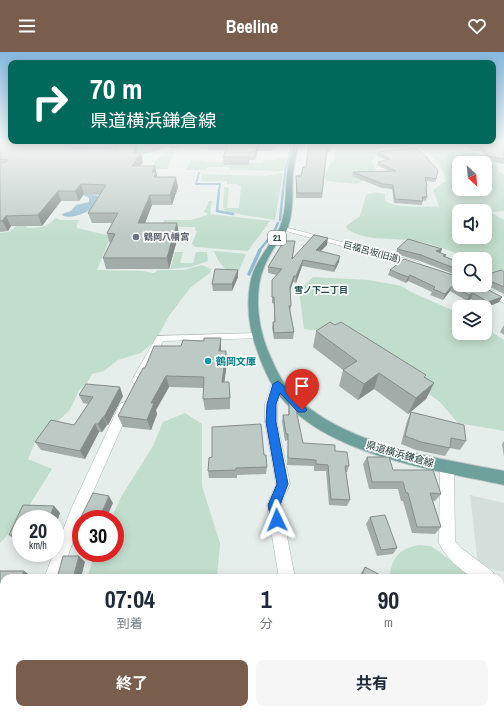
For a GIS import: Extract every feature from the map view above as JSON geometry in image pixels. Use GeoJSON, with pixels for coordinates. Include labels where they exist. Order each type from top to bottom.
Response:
{"type":"FeatureCollection","features":[{"type":"Feature","properties":{"kind":"main road","name":"21"},"geometry":{"type":"LineString","coordinates":[[257,333],[253,298],[256,279],[271,246],[284,229],[288,207],[290,174]]}},
{"type":"Feature","properties":{"kind":"main road","name":"県道横浜鎌倉線"},"geometry":{"type":"LineString","coordinates":[[257,333],[268,366],[278,384],[286,395],[302,410],[322,424],[376,449],[447,468],[504,478]]}},
{"type":"Feature","properties":{"kind":"street","name":"巨福呂坂(旧道)"},"geometry":{"type":"LineString","coordinates":[[284,229],[423,267]]}},
{"type":"Feature","properties":{"kind":"street"},"geometry":{"type":"LineString","coordinates":[[490,292],[504,300]]}},
{"type":"Feature","properties":{"kind":"street"},"geometry":{"type":"LineString","coordinates":[[53,574],[102,456],[134,386],[160,338],[257,333]]}},
{"type":"Feature","properties":{"kind":"street"},"geometry":{"type":"LineString","coordinates":[[278,384],[271,404],[271,422],[283,484],[274,505],[286,574]]}},
{"type":"Feature","properties":{"kind":"street"},"geometry":{"type":"LineString","coordinates":[[447,468],[447,543],[455,554],[482,574]]}},
{"type":"Feature","properties":{"kind":"shaded area"},"geometry":{"type":"Polygon","coordinates":[[[470,495],[504,503],[504,572],[478,565],[470,495]]]}},
{"type":"Feature","properties":{"kind":"green space"},"geometry":{"type":"Polygon","coordinates":[[[202,174],[266,176],[283,174],[275,220],[226,212],[223,208],[224,187],[229,188],[227,208],[239,208],[241,186],[237,184],[227,184],[227,181],[201,181],[202,174]]]}},
{"type":"Feature","properties":{"kind":"green space"},"geometry":{"type":"Polygon","coordinates":[[[326,174],[360,174],[363,181],[356,184],[327,181],[325,177],[326,174]]]}},
{"type":"Feature","properties":{"kind":"green space"},"geometry":{"type":"Polygon","coordinates":[[[444,174],[452,174],[452,196],[492,196],[492,174],[504,174],[504,211],[492,212],[492,204],[452,204],[452,244],[492,244],[492,213],[504,220],[504,278],[492,274],[492,252],[453,252],[426,243],[363,236],[347,229],[346,226],[360,216],[366,195],[375,192],[385,194],[386,201],[397,205],[412,207],[439,206],[433,190],[446,181],[444,174]]]}},
{"type":"Feature","properties":{"kind":"green space"},"geometry":{"type":"Polygon","coordinates":[[[209,201],[212,201],[210,214],[270,221],[248,251],[195,247],[192,244],[197,231],[195,230],[195,227],[162,227],[164,220],[191,220],[207,215],[207,213],[204,212],[209,201]]]}},
{"type":"Feature","properties":{"kind":"green space"},"geometry":{"type":"Polygon","coordinates":[[[55,218],[60,220],[79,220],[77,228],[111,236],[97,270],[142,271],[154,273],[158,270],[184,270],[202,265],[211,269],[210,273],[190,288],[169,316],[156,340],[141,353],[118,360],[104,371],[92,374],[87,383],[79,390],[70,410],[35,442],[28,459],[52,469],[26,510],[12,510],[12,530],[0,543],[0,233],[9,232],[18,224],[30,223],[26,228],[42,227],[55,218]]]}},
{"type":"Feature","properties":{"kind":"green space"},"geometry":{"type":"Polygon","coordinates":[[[214,251],[246,254],[237,276],[222,266],[214,251]]]}},
{"type":"Feature","properties":{"kind":"green space"},"geometry":{"type":"Polygon","coordinates":[[[175,252],[183,252],[180,263],[193,263],[196,252],[207,252],[208,261],[191,267],[170,269],[175,252]]]}},
{"type":"Feature","properties":{"kind":"green space"},"geometry":{"type":"Polygon","coordinates":[[[313,277],[369,280],[401,286],[415,294],[452,310],[452,340],[492,340],[492,332],[504,340],[504,431],[458,423],[439,401],[339,333],[304,329],[299,291],[313,277]]]}},
{"type":"Feature","properties":{"kind":"green space"},"geometry":{"type":"Polygon","coordinates":[[[185,413],[202,424],[202,486],[220,543],[217,574],[88,574],[92,562],[124,562],[124,510],[115,510],[121,497],[153,446],[163,422],[185,413]]]}},
{"type":"Feature","properties":{"kind":"green space"},"geometry":{"type":"Polygon","coordinates":[[[418,545],[431,546],[470,574],[390,574],[392,565],[397,556],[405,549],[418,545]]]}},
{"type":"Feature","properties":{"kind":"water"},"geometry":{"type":"Polygon","coordinates":[[[91,193],[93,195],[101,196],[94,207],[79,215],[71,217],[63,216],[62,214],[71,211],[76,205],[89,202],[89,198],[81,194],[91,193]]]}},
{"type":"Feature","properties":{"kind":"building"},"geometry":{"type":"Polygon","coordinates":[[[0,174],[155,174],[154,177],[176,177],[170,195],[150,195],[138,223],[177,223],[167,258],[103,258],[115,234],[107,233],[118,213],[88,213],[106,185],[81,184],[75,191],[58,191],[38,215],[6,216],[2,221],[0,221],[0,174]]]}},
{"type":"Feature","properties":{"kind":"building"},"geometry":{"type":"Polygon","coordinates":[[[301,174],[324,174],[322,193],[297,193],[296,176],[301,176],[301,174]]]}},
{"type":"Feature","properties":{"kind":"building"},"geometry":{"type":"Polygon","coordinates":[[[358,174],[437,174],[436,179],[425,177],[427,197],[422,197],[423,201],[395,199],[393,185],[383,184],[358,174]]]}},
{"type":"Feature","properties":{"kind":"building"},"geometry":{"type":"Polygon","coordinates":[[[314,235],[328,238],[316,250],[340,256],[335,266],[303,260],[290,287],[291,306],[289,306],[294,332],[274,333],[273,322],[275,322],[274,297],[272,297],[272,280],[282,269],[268,267],[284,241],[295,241],[292,259],[314,235]]]}},
{"type":"Feature","properties":{"kind":"building"},"geometry":{"type":"Polygon","coordinates":[[[408,239],[442,249],[436,251],[452,259],[452,267],[421,255],[397,249],[408,239]]]}},
{"type":"Feature","properties":{"kind":"building"},"geometry":{"type":"Polygon","coordinates":[[[404,259],[452,275],[452,286],[445,294],[433,289],[435,287],[410,275],[408,277],[390,270],[404,259]]]}},
{"type":"Feature","properties":{"kind":"building"},"geometry":{"type":"Polygon","coordinates":[[[215,269],[238,270],[232,284],[212,284],[215,269]]]}},
{"type":"Feature","properties":{"kind":"building"},"geometry":{"type":"Polygon","coordinates":[[[501,270],[504,272],[504,287],[492,282],[492,273],[501,270]]]}},
{"type":"Feature","properties":{"kind":"building"},"geometry":{"type":"Polygon","coordinates":[[[463,292],[492,292],[502,297],[492,301],[485,300],[473,293],[469,295],[463,292]]]}},
{"type":"Feature","properties":{"kind":"building"},"geometry":{"type":"Polygon","coordinates":[[[330,322],[335,325],[341,322],[426,375],[424,377],[434,383],[416,398],[379,373],[364,384],[343,370],[357,361],[316,331],[330,322]]]}},
{"type":"Feature","properties":{"kind":"building"},"geometry":{"type":"Polygon","coordinates":[[[204,338],[221,338],[219,351],[226,351],[222,382],[229,382],[230,398],[203,399],[204,377],[166,376],[151,403],[154,403],[147,420],[118,416],[143,368],[145,368],[154,346],[181,346],[183,340],[204,341],[204,338]]]}},
{"type":"Feature","properties":{"kind":"building"},"geometry":{"type":"Polygon","coordinates":[[[86,384],[120,387],[104,417],[98,424],[95,424],[80,451],[35,442],[51,420],[74,425],[93,397],[79,395],[86,384]]]}},
{"type":"Feature","properties":{"kind":"building"},"geometry":{"type":"Polygon","coordinates":[[[289,401],[295,405],[303,443],[335,445],[335,451],[347,452],[349,466],[345,466],[350,500],[331,499],[328,465],[316,464],[316,460],[288,458],[288,434],[286,434],[283,415],[289,415],[289,401]]]}},
{"type":"Feature","properties":{"kind":"building"},"geometry":{"type":"Polygon","coordinates":[[[411,412],[464,425],[466,441],[451,438],[450,448],[421,442],[405,436],[411,412]]]}},
{"type":"Feature","properties":{"kind":"building"},"geometry":{"type":"Polygon","coordinates":[[[261,424],[264,455],[266,455],[267,467],[208,471],[209,458],[212,457],[212,427],[261,424]]]}},
{"type":"Feature","properties":{"kind":"building"},"geometry":{"type":"Polygon","coordinates":[[[367,457],[389,457],[393,470],[433,470],[441,494],[430,493],[441,527],[417,527],[408,493],[406,493],[403,482],[372,482],[367,457]]]}},
{"type":"Feature","properties":{"kind":"building"},"geometry":{"type":"Polygon","coordinates":[[[93,493],[109,496],[103,510],[84,510],[93,493]]]}},
{"type":"Feature","properties":{"kind":"building"},"geometry":{"type":"Polygon","coordinates":[[[23,505],[54,506],[52,510],[21,510],[23,505]]]}},
{"type":"Feature","properties":{"kind":"building"},"geometry":{"type":"Polygon","coordinates":[[[385,515],[397,548],[381,550],[370,517],[385,515]]]}},
{"type":"Feature","properties":{"kind":"building"},"geometry":{"type":"Polygon","coordinates":[[[64,556],[72,556],[72,562],[77,562],[74,574],[58,574],[61,562],[64,562],[64,556]]]}},
{"type":"Feature","properties":{"kind":"building"},"geometry":{"type":"Polygon","coordinates":[[[365,567],[378,574],[362,574],[365,567]]]}},
{"type":"Feature","properties":{"kind":"building"},"geometry":{"type":"Polygon","coordinates":[[[0,571],[24,571],[23,574],[0,574],[0,571]]]}},
{"type":"Feature","properties":{"kind":"waterway"},"geometry":{"type":"LineString","coordinates":[[199,174],[196,184],[220,184],[219,191]]}},
{"type":"Feature","properties":{"kind":"waterway"},"geometry":{"type":"LineString","coordinates":[[283,191],[285,174]]}},
{"type":"Feature","properties":{"kind":"waterway"},"geometry":{"type":"LineString","coordinates":[[219,190],[217,211],[233,214]]}},
{"type":"Feature","properties":{"kind":"waterway"},"geometry":{"type":"LineString","coordinates":[[280,220],[283,190]]}},
{"type":"Feature","properties":{"kind":"waterway"},"geometry":{"type":"LineString","coordinates":[[259,251],[274,232],[278,223]]}},
{"type":"Feature","properties":{"kind":"waterway"},"geometry":{"type":"LineString","coordinates":[[249,274],[260,250]]}},
{"type":"Feature","properties":{"kind":"place","name":"鶴岡八幡宮"},"geometry":{"type":"Point","coordinates":[136,237]}},
{"type":"Feature","properties":{"kind":"place","name":"鶴岡文庫"},"geometry":{"type":"Point","coordinates":[208,361]}},
{"type":"Feature","properties":{"kind":"district","name":"雪ノ下二丁目"},"geometry":{"type":"Point","coordinates":[321,290]}},
{"type":"Feature","properties":{"kind":"route"},"geometry":{"type":"LineString","coordinates":[[277,520],[274,505],[283,484],[271,422],[271,404],[278,384],[286,395],[302,410]]}}]}
